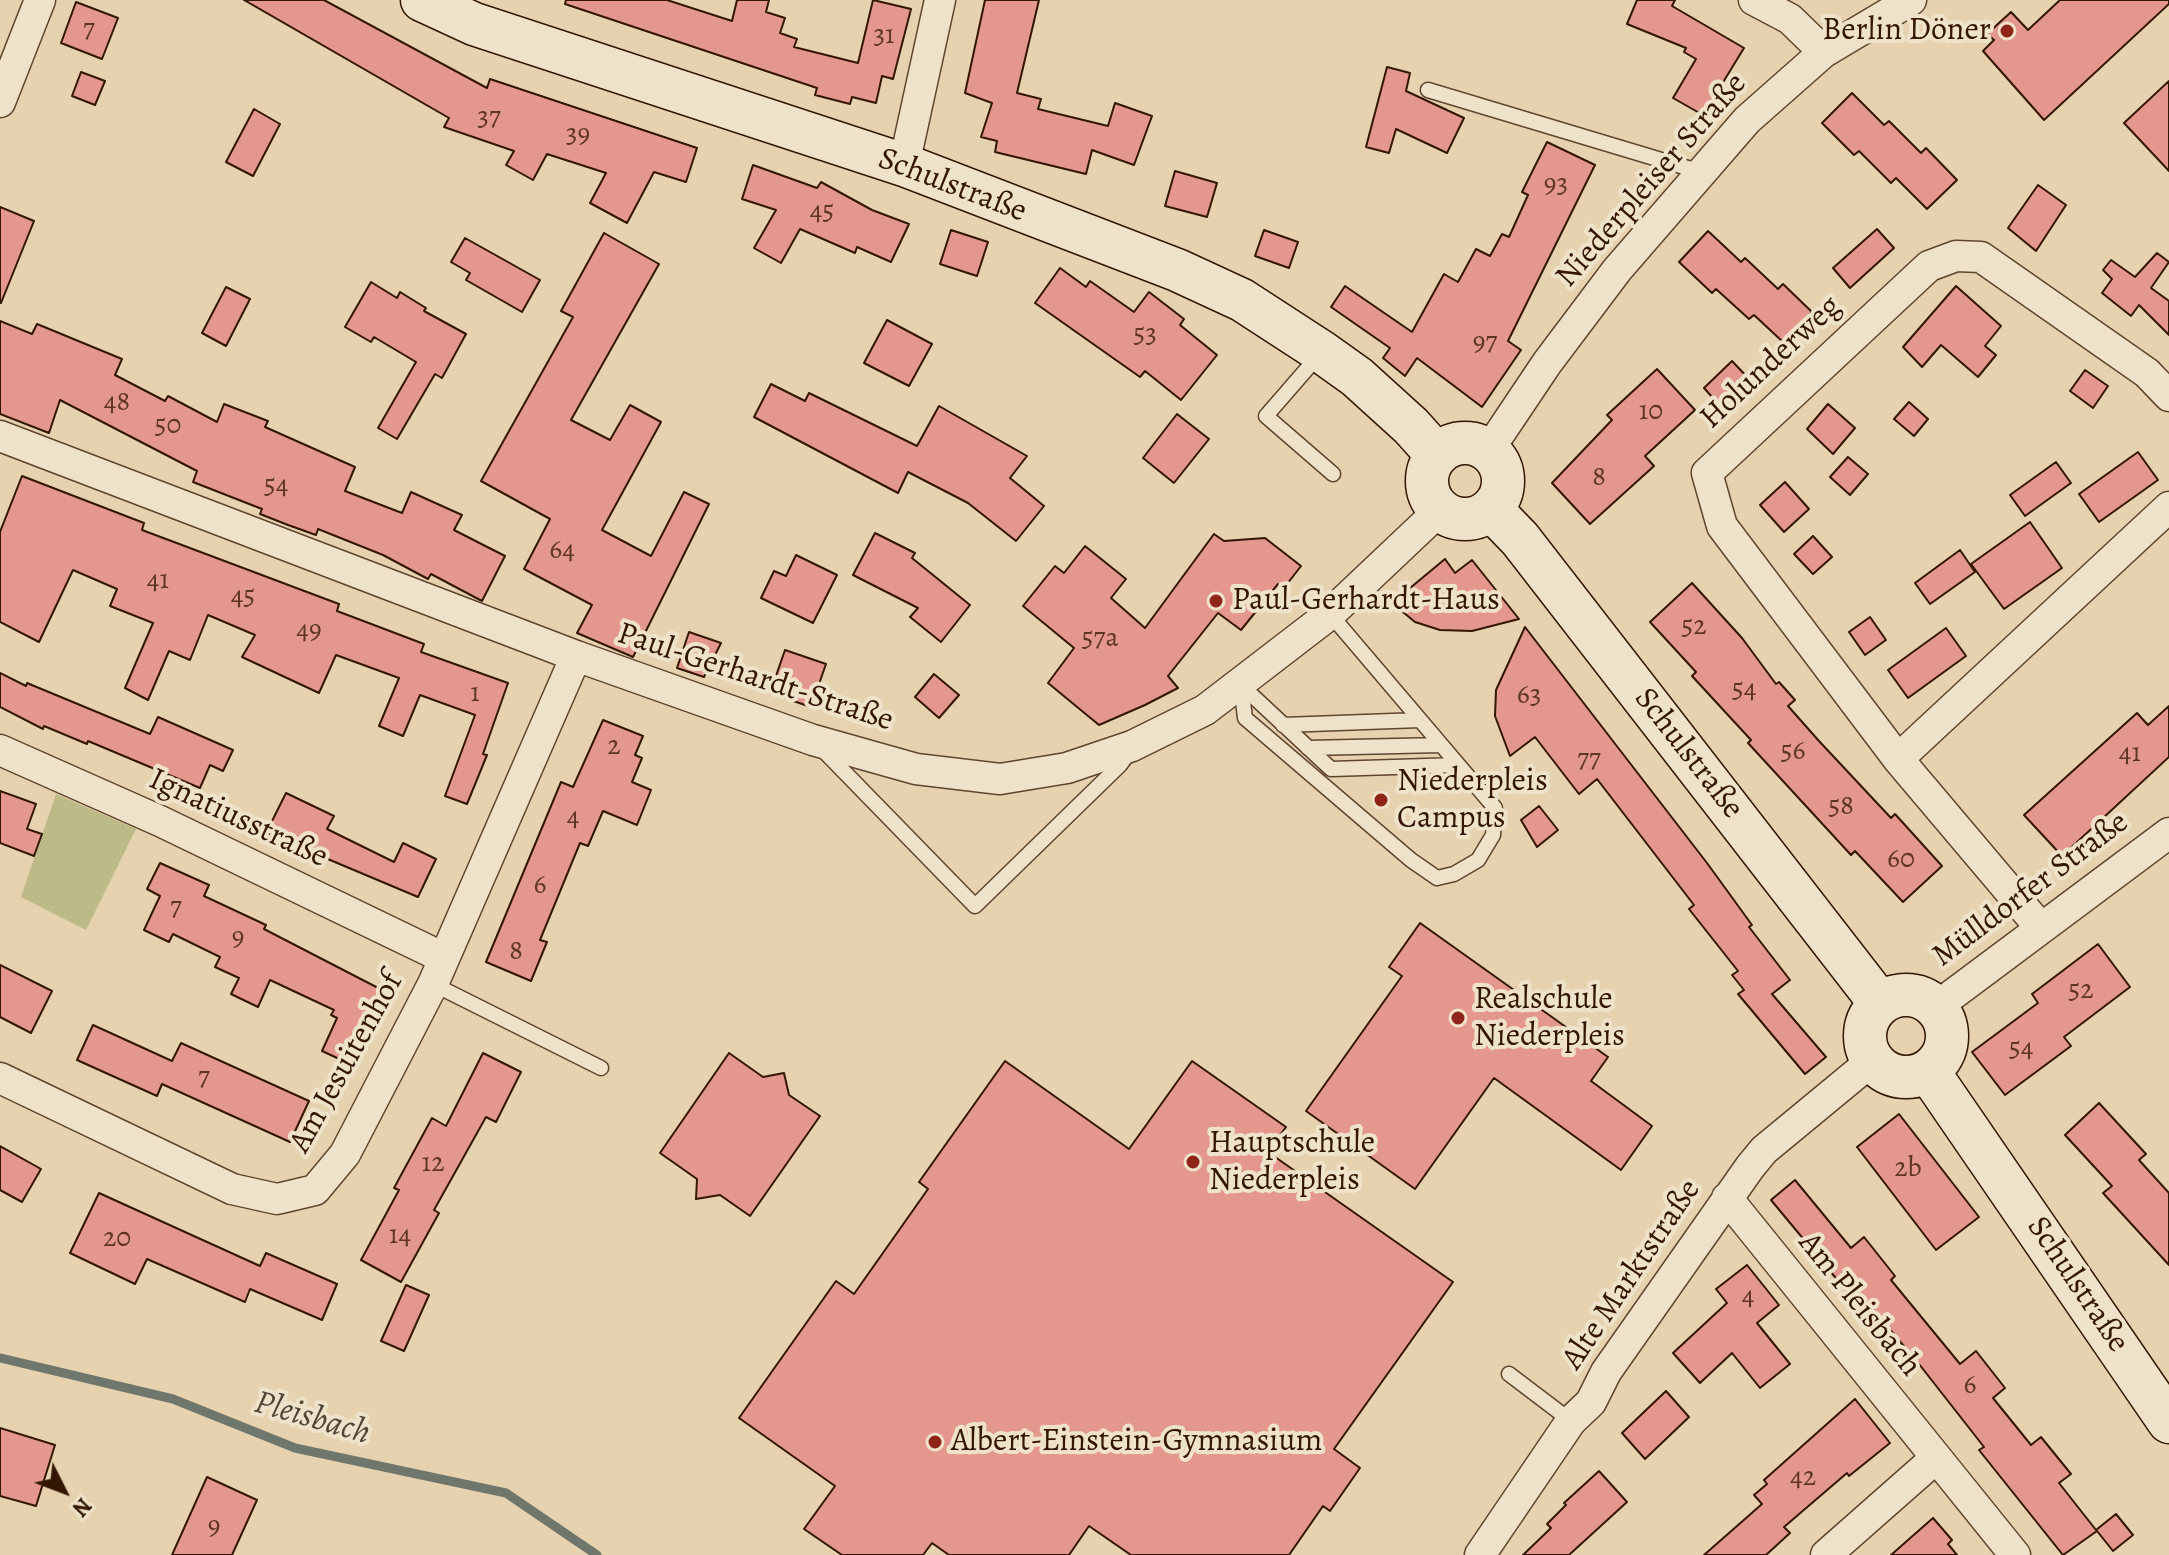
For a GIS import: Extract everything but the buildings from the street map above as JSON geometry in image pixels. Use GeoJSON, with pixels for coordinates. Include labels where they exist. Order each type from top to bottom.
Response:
{"type":"FeatureCollection","features":[{"type":"Feature","properties":{"kind":"street"},"geometry":{"type":"LineString","coordinates":[[0,102],[40,0]]}},
{"type":"Feature","properties":{"kind":"street","name":"Schulstraße"},"geometry":{"type":"LineString","coordinates":[[422,0],[474,24],[904,165],[1177,270],[1242,300],[1322,352],[1389,406],[1437,455]]}},
{"type":"Feature","properties":{"kind":"street"},"geometry":{"type":"LineString","coordinates":[[904,165],[940,0]]}},
{"type":"Feature","properties":{"kind":"street"},"geometry":{"type":"LineString","coordinates":[[1754,0],[1794,9],[1824,52]]}},
{"type":"Feature","properties":{"kind":"street","name":"Niederpleiser Straße"},"geometry":{"type":"LineString","coordinates":[[1488,451],[1547,363],[1617,270],[1747,120],[1824,52],[1911,0]]}},
{"type":"Feature","properties":{"kind":"street","name":"Holunderweg"},"geometry":{"type":"LineString","coordinates":[[2040,927],[1898,759],[1722,526],[1707,473],[1929,266],[1956,256],[1981,257],[2147,373],[2169,396]]}},
{"type":"Feature","properties":{"kind":"street","name":"Paul-Gerhardt-Straße"},"geometry":{"type":"LineString","coordinates":[[0,436],[576,656],[813,740],[916,769],[1000,779],[1067,768],[1132,746],[1205,710],[1330,614],[1440,510]]}},
{"type":"Feature","properties":{"kind":"street"},"geometry":{"type":"LineString","coordinates":[[1456,443],[1479,445],[1488,451],[1498,461],[1503,486],[1491,509],[1471,519],[1449,516],[1440,510],[1428,489],[1430,466],[1437,455],[1456,443]]}},
{"type":"Feature","properties":{"kind":"street"},"geometry":{"type":"LineString","coordinates":[[1898,759],[2169,507]]}},
{"type":"Feature","properties":{"kind":"street","name":"Schulstraße"},"geometry":{"type":"LineString","coordinates":[[1491,509],[1520,539],[1880,1003]]}},
{"type":"Feature","properties":{"kind":"street","name":"Am Jesuitenhof"},"geometry":{"type":"LineString","coordinates":[[0,1078],[232,1189],[277,1199],[315,1190],[345,1154],[439,971],[576,656]]}},
{"type":"Feature","properties":{"kind":"street","name":"Ignatiusstraße"},"geometry":{"type":"LineString","coordinates":[[0,750],[160,821],[439,971]]}},
{"type":"Feature","properties":{"kind":"street","name":"Mülldorfer Straße"},"geometry":{"type":"LineString","coordinates":[[1936,1007],[2169,833]]}},
{"type":"Feature","properties":{"kind":"street"},"geometry":{"type":"LineString","coordinates":[[1902,994],[1926,999],[1936,1007],[1943,1017],[1947,1040],[1944,1053],[1928,1071],[1904,1077],[1892,1075],[1873,1060],[1865,1037],[1871,1013],[1880,1003],[1902,994]]}},
{"type":"Feature","properties":{"kind":"street","name":"Alte Marktstraße"},"geometry":{"type":"LineString","coordinates":[[1480,1555],[1571,1421],[1591,1402],[1606,1372],[1764,1150],[1873,1060]]}},
{"type":"Feature","properties":{"kind":"street","name":"Schulstraße"},"geometry":{"type":"LineString","coordinates":[[1928,1071],[2169,1422]]}},
{"type":"Feature","properties":{"kind":"street","name":"Am Pleisbach"},"geometry":{"type":"LineString","coordinates":[[1727,1198],[2015,1555]]}},
{"type":"Feature","properties":{"kind":"street"},"geometry":{"type":"LineString","coordinates":[[1826,1555],[1936,1458]]}},
{"type":"Feature","properties":{"kind":"lane"},"geometry":{"type":"LineString","coordinates":[[1428,90],[1702,172]]}},
{"type":"Feature","properties":{"kind":"lane"},"geometry":{"type":"LineString","coordinates":[[1322,352],[1266,416],[1333,474]]}},
{"type":"Feature","properties":{"kind":"lane"},"geometry":{"type":"LineString","coordinates":[[1241,685],[1245,718],[1411,860],[1437,878],[1454,874],[1478,860],[1493,835],[1495,808],[1330,614]]}},
{"type":"Feature","properties":{"kind":"lane"},"geometry":{"type":"LineString","coordinates":[[1241,685],[1331,769],[1458,765]]}},
{"type":"Feature","properties":{"kind":"lane"},"geometry":{"type":"LineString","coordinates":[[1283,725],[1420,720]]}},
{"type":"Feature","properties":{"kind":"lane"},"geometry":{"type":"LineString","coordinates":[[813,740],[975,906],[1120,765],[1132,746]]}},
{"type":"Feature","properties":{"kind":"lane"},"geometry":{"type":"LineString","coordinates":[[1308,748],[1441,745]]}},
{"type":"Feature","properties":{"kind":"lane"},"geometry":{"type":"LineString","coordinates":[[439,971],[601,1068]]}},
{"type":"Feature","properties":{"kind":"lane"},"geometry":{"type":"LineString","coordinates":[[1509,1374],[1571,1421]]}},
{"type":"Feature","properties":{"kind":"shaded area"},"geometry":{"type":"Polygon","coordinates":[[[56,794],[136,829],[86,930],[21,897],[56,794]]]}},
{"type":"Feature","properties":{"kind":"waterway","name":"Pleisbach"},"geometry":{"type":"LineString","coordinates":[[0,1358],[173,1399],[295,1448],[506,1493],[597,1555]]}},
{"type":"Feature","properties":{"kind":"place","name":"Berlin Döner"},"geometry":{"type":"Point","coordinates":[2007,31]}},
{"type":"Feature","properties":{"kind":"place","name":"Paul-Gerhardt-Haus"},"geometry":{"type":"Point","coordinates":[1216,601]}},
{"type":"Feature","properties":{"kind":"place","name":"Niederpleis Campus"},"geometry":{"type":"Point","coordinates":[1381,800]}},
{"type":"Feature","properties":{"kind":"place","name":"Realschule Niederpleis"},"geometry":{"type":"Point","coordinates":[1458,1018]}},
{"type":"Feature","properties":{"kind":"place","name":"Hauptschule Niederpleis"},"geometry":{"type":"Point","coordinates":[1193,1162]}},
{"type":"Feature","properties":{"kind":"place","name":"Albert-Einstein-Gymnasium"},"geometry":{"type":"Point","coordinates":[935,1442]}}]}
